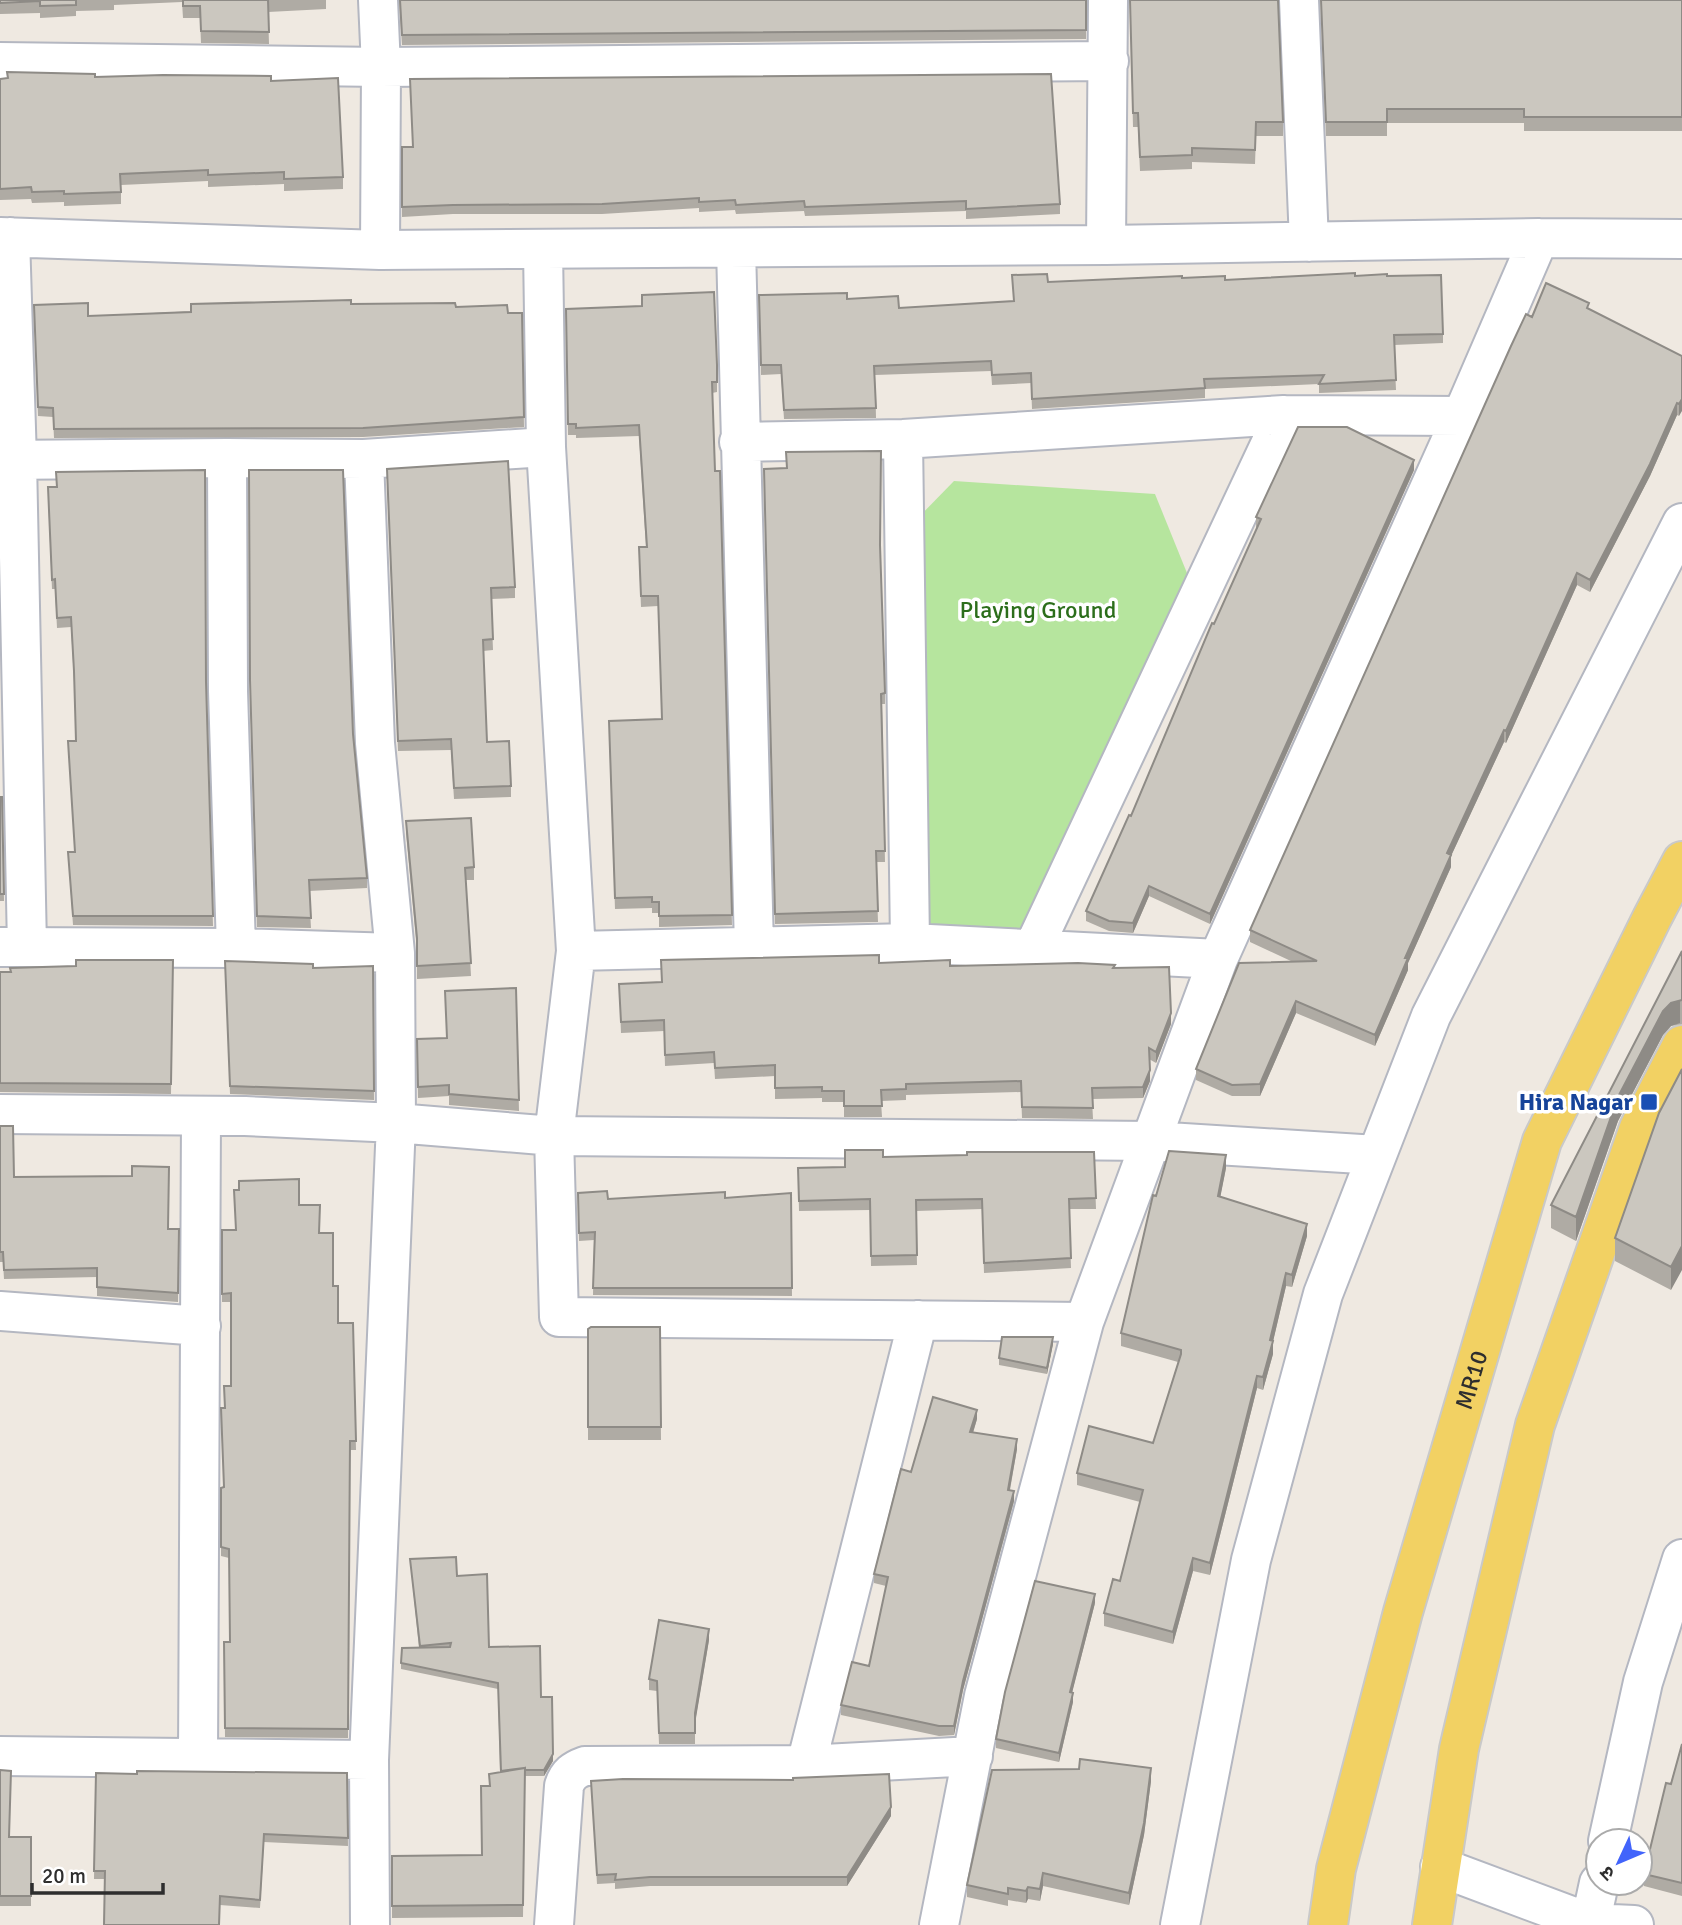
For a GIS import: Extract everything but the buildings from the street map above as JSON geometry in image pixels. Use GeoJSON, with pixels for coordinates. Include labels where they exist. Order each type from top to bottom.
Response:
{"type":"FeatureCollection","features":[{"type":"Feature","properties":{"kind":"main road","name":"MR10"},"geometry":{"type":"LineString","coordinates":[[1328,1925],[1336,1869],[1403,1612],[1542,1141],[1651,918],[1682,861]]}},
{"type":"Feature","properties":{"kind":"main road"},"geometry":{"type":"LineString","coordinates":[[1432,1925],[1459,1749],[1535,1425],[1639,1128],[1682,1045]]}},
{"type":"Feature","properties":{"kind":"street"},"geometry":{"type":"LineString","coordinates":[[378,0],[381,67],[380,250]]}},
{"type":"Feature","properties":{"kind":"street"},"geometry":{"type":"LineString","coordinates":[[1107,245],[1108,0]]}},
{"type":"Feature","properties":{"kind":"street"},"geometry":{"type":"LineString","coordinates":[[1299,0],[1309,242]]}},
{"type":"Feature","properties":{"kind":"street"},"geometry":{"type":"LineString","coordinates":[[0,62],[381,67],[1109,61]]}},
{"type":"Feature","properties":{"kind":"street"},"geometry":{"type":"LineString","coordinates":[[395,953],[236,948],[13,947],[5,237],[380,250],[1107,245],[1539,238],[1682,239]]}},
{"type":"Feature","properties":{"kind":"street"},"geometry":{"type":"LineString","coordinates":[[939,1925],[984,1696],[1084,1322],[1218,959],[1539,238]]}},
{"type":"Feature","properties":{"kind":"street"},"geometry":{"type":"LineString","coordinates":[[736,248],[754,947]]}},
{"type":"Feature","properties":{"kind":"street"},"geometry":{"type":"LineString","coordinates":[[543,249],[546,447],[576,951],[554,1136],[559,1317],[1084,1322]]}},
{"type":"Feature","properties":{"kind":"street"},"geometry":{"type":"LineString","coordinates":[[739,442],[903,439],[1284,415],[1462,416]]}},
{"type":"Feature","properties":{"kind":"street"},"geometry":{"type":"LineString","coordinates":[[1033,949],[1284,415]]}},
{"type":"Feature","properties":{"kind":"street"},"geometry":{"type":"LineString","coordinates":[[903,439],[910,943]]}},
{"type":"Feature","properties":{"kind":"street"},"geometry":{"type":"LineString","coordinates":[[9,460],[364,459],[546,447]]}},
{"type":"Feature","properties":{"kind":"street"},"geometry":{"type":"LineString","coordinates":[[227,458],[228,691],[236,948]]}},
{"type":"Feature","properties":{"kind":"street"},"geometry":{"type":"LineString","coordinates":[[364,459],[375,743],[395,953],[396,1123],[369,1759],[370,1925]]}},
{"type":"Feature","properties":{"kind":"street"},"geometry":{"type":"LineString","coordinates":[[1180,1925],[1251,1560],[1323,1294],[1431,1016],[1682,523]]}},
{"type":"Feature","properties":{"kind":"street"},"geometry":{"type":"LineString","coordinates":[[576,951],[910,943],[1218,959]]}},
{"type":"Feature","properties":{"kind":"street"},"geometry":{"type":"LineString","coordinates":[[0,1114],[201,1116],[396,1123],[554,1136],[1153,1141],[1377,1155]]}},
{"type":"Feature","properties":{"kind":"street"},"geometry":{"type":"LineString","coordinates":[[198,1759],[201,1116]]}},
{"type":"Feature","properties":{"kind":"street"},"geometry":{"type":"LineString","coordinates":[[0,1311],[201,1326]]}},
{"type":"Feature","properties":{"kind":"street"},"geometry":{"type":"LineString","coordinates":[[806,1765],[918,1320]]}},
{"type":"Feature","properties":{"kind":"street"},"geometry":{"type":"LineString","coordinates":[[1611,1827],[1643,1682],[1682,1559]]}},
{"type":"Feature","properties":{"kind":"street"},"geometry":{"type":"LineString","coordinates":[[0,1756],[369,1759]]}},
{"type":"Feature","properties":{"kind":"street"},"geometry":{"type":"LineString","coordinates":[[554,1925],[564,1786],[567,1777],[585,1766],[806,1765],[972,1756]]}},
{"type":"Feature","properties":{"kind":"street"},"geometry":{"type":"LineString","coordinates":[[1440,1867],[1590,1924],[1634,1925]]}},
{"type":"Feature","properties":{"kind":"street"},"geometry":{"type":"LineString","coordinates":[[1590,1924],[1596,1897]]}},
{"type":"Feature","properties":{"kind":"green space","name":"Playing Ground"},"geometry":{"type":"Polygon","coordinates":[[[954,481],[1155,494],[1189,578],[1018,935],[925,929],[913,523],[954,481]]]}},
{"type":"Feature","properties":{"kind":"place","name":"Hira Nagar"},"geometry":{"type":"Point","coordinates":[1649,1102]}}]}
